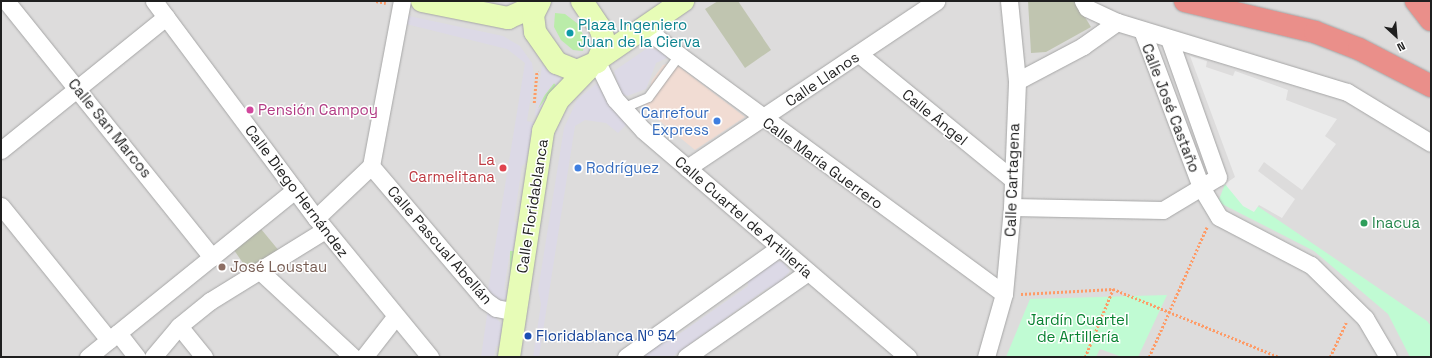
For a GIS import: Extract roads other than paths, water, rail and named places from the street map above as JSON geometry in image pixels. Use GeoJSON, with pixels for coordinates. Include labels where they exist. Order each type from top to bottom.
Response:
{"type":"FeatureCollection","features":[{"type":"Feature","properties":{"kind":"highway"},"geometry":{"type":"LineString","coordinates":[[1185,1],[1315,32],[1359,49],[1431,86]]}},
{"type":"Feature","properties":{"kind":"highway"},"geometry":{"type":"LineString","coordinates":[[1416,1],[1431,20]]}},
{"type":"Feature","properties":{"kind":"main road"},"geometry":{"type":"LineString","coordinates":[[422,1],[508,18],[539,3]]}},
{"type":"Feature","properties":{"kind":"main road"},"geometry":{"type":"LineString","coordinates":[[539,3],[533,26],[554,60],[566,69],[595,63],[605,42],[603,32],[582,1]]}},
{"type":"Feature","properties":{"kind":"main road"},"geometry":{"type":"LineString","coordinates":[[603,32],[622,34],[648,24],[683,1]]}},
{"type":"Feature","properties":{"kind":"main road","name":"Calle Floridablanca"},"geometry":{"type":"LineString","coordinates":[[509,357],[547,122],[562,94],[595,63],[648,24]]}},
{"type":"Feature","properties":{"kind":"street","name":"Calle San Marcos"},"geometry":{"type":"LineString","coordinates":[[6,1],[78,88],[212,257]]}},
{"type":"Feature","properties":{"kind":"street","name":"Calle Diego Hernández"},"geometry":{"type":"LineString","coordinates":[[154,1],[321,224],[395,317],[430,357]]}},
{"type":"Feature","properties":{"kind":"street","name":"Calle Llanos"},"geometry":{"type":"LineString","coordinates":[[687,168],[936,1]]}},
{"type":"Feature","properties":{"kind":"street","name":"Calle Cartagena"},"geometry":{"type":"LineString","coordinates":[[986,357],[1004,294],[1012,207],[1016,81],[1009,1]]}},
{"type":"Feature","properties":{"kind":"street"},"geometry":{"type":"LineString","coordinates":[[1083,1],[1088,8],[1117,22],[1347,92],[1431,144]]}},
{"type":"Feature","properties":{"kind":"street"},"geometry":{"type":"LineString","coordinates":[[153,357],[179,326],[210,301],[260,272],[321,224],[371,166],[401,4]]}},
{"type":"Feature","properties":{"kind":"street"},"geometry":{"type":"LineString","coordinates":[[1,150],[166,17]]}},
{"type":"Feature","properties":{"kind":"street"},"geometry":{"type":"LineString","coordinates":[[1016,81],[1117,22]]}},
{"type":"Feature","properties":{"kind":"street","name":"Calle María Guerrero"},"geometry":{"type":"LineString","coordinates":[[648,24],[656,37],[679,55],[1004,294]]}},
{"type":"Feature","properties":{"kind":"street","name":"Calle José Castaño"},"geometry":{"type":"LineString","coordinates":[[1142,30],[1201,187]]}},
{"type":"Feature","properties":{"kind":"street","name":"Calle José Castaño"},"geometry":{"type":"LineString","coordinates":[[1012,207],[1163,210],[1218,177],[1169,39]]}},
{"type":"Feature","properties":{"kind":"street","name":"Calle Ángel"},"geometry":{"type":"LineString","coordinates":[[859,54],[1012,178]]}},
{"type":"Feature","properties":{"kind":"street","name":"Calle Cuartel de Artillería"},"geometry":{"type":"LineString","coordinates":[[595,63],[622,108],[687,168],[902,355]]}},
{"type":"Feature","properties":{"kind":"street","name":"Calle Pascual Abellán"},"geometry":{"type":"LineString","coordinates":[[371,166],[486,300],[496,308],[516,312]]}},
{"type":"Feature","properties":{"kind":"street"},"geometry":{"type":"LineString","coordinates":[[1201,187],[1219,217],[1311,265],[1354,307],[1388,357]]}},
{"type":"Feature","properties":{"kind":"street"},"geometry":{"type":"LineString","coordinates":[[88,357],[295,190]]}},
{"type":"Feature","properties":{"kind":"street"},"geometry":{"type":"LineString","coordinates":[[1,206],[113,337],[138,357]]}},
{"type":"Feature","properties":{"kind":"street"},"geometry":{"type":"LineString","coordinates":[[626,357],[779,248]]}},
{"type":"Feature","properties":{"kind":"street"},"geometry":{"type":"LineString","coordinates":[[260,272],[353,357]]}},
{"type":"Feature","properties":{"kind":"street"},"geometry":{"type":"LineString","coordinates":[[686,357],[808,272]]}},
{"type":"Feature","properties":{"kind":"street"},"geometry":{"type":"LineString","coordinates":[[364,357],[395,317]]}},
{"type":"Feature","properties":{"kind":"street"},"geometry":{"type":"LineString","coordinates":[[179,326],[204,357]]}},
{"type":"Feature","properties":{"kind":"lane"},"geometry":{"type":"LineString","coordinates":[[622,108],[648,97],[679,55]]}},
{"type":"Feature","properties":{"kind":"place","name":"Plaza Ingeniero Juan de la Cierva"},"geometry":{"type":"Point","coordinates":[570,33]}},
{"type":"Feature","properties":{"kind":"place","name":"Pensión Campoy"},"geometry":{"type":"Point","coordinates":[250,110]}},
{"type":"Feature","properties":{"kind":"place","name":"Carrefour Express"},"geometry":{"type":"Point","coordinates":[717,121]}},
{"type":"Feature","properties":{"kind":"place","name":"La Carmelitana"},"geometry":{"type":"Point","coordinates":[503,168]}},
{"type":"Feature","properties":{"kind":"place","name":"Rodríguez"},"geometry":{"type":"Point","coordinates":[578,168]}},
{"type":"Feature","properties":{"kind":"place","name":"Inacua"},"geometry":{"type":"Point","coordinates":[1364,223]}},
{"type":"Feature","properties":{"kind":"place","name":"José Loustau"},"geometry":{"type":"Point","coordinates":[222,267]}},
{"type":"Feature","properties":{"kind":"place","name":"Floridablanca Nº 54"},"geometry":{"type":"Point","coordinates":[528,336]}},
{"type":"Feature","properties":{"kind":"park label","name":"Jardín Cuartel de Artillería"},"geometry":{"type":"Point","coordinates":[1078,328]}}]}
